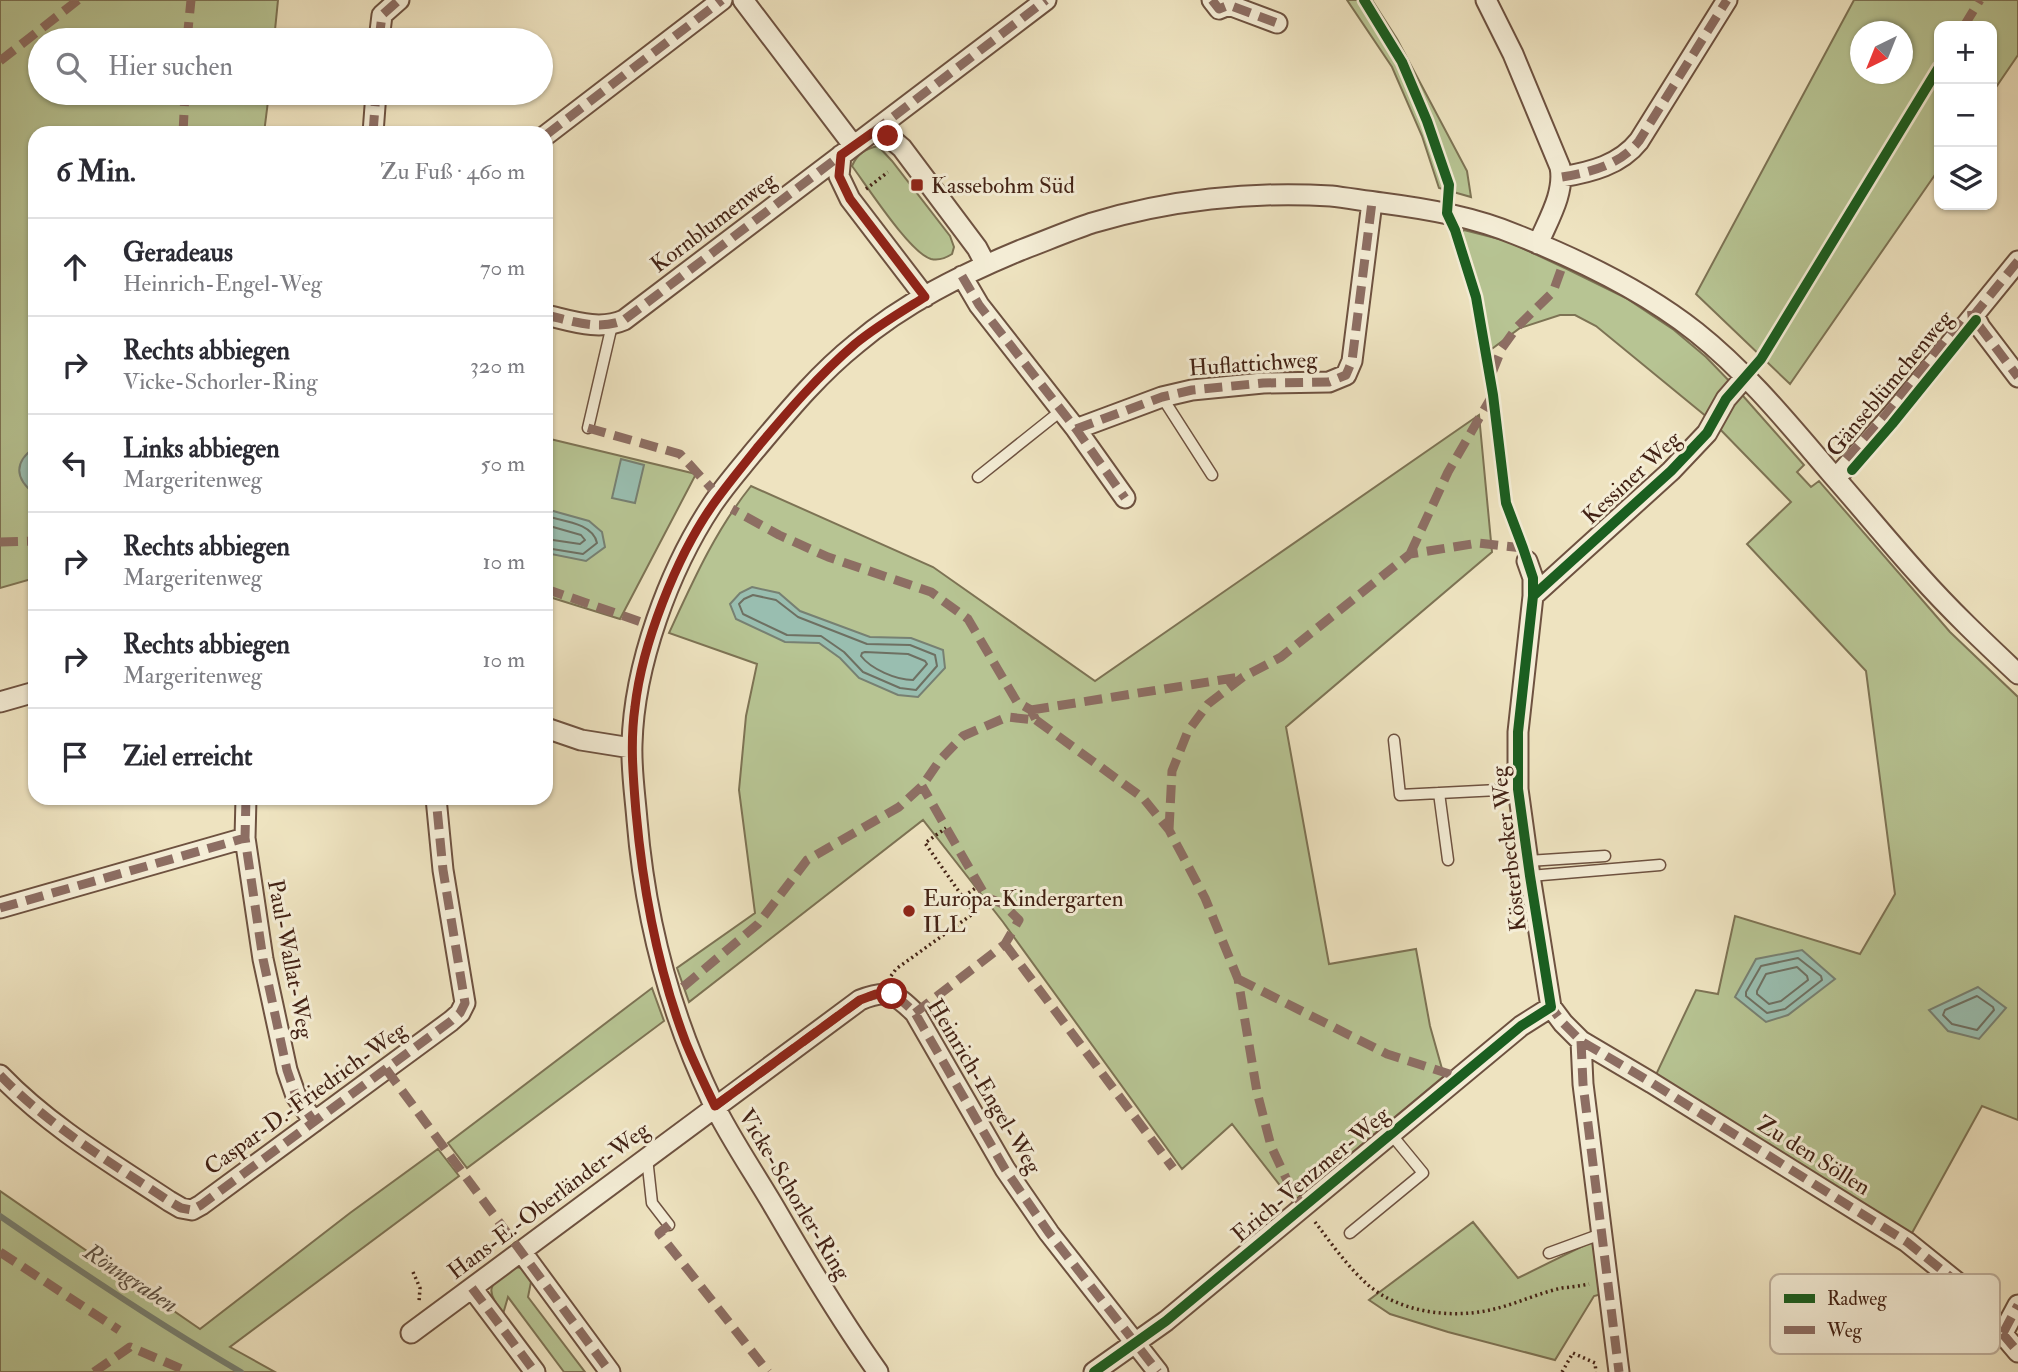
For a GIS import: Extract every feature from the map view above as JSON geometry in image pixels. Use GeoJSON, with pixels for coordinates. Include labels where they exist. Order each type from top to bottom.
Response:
{"type":"FeatureCollection","features":[{"type":"Feature","properties":{"kind":"street"},"geometry":{"type":"LineString","coordinates":[[380,28],[382,15],[399,0]]}},
{"type":"Feature","properties":{"kind":"street"},"geometry":{"type":"LineString","coordinates":[[553,130],[722,0]]}},
{"type":"Feature","properties":{"kind":"street"},"geometry":{"type":"LineString","coordinates":[[743,0],[847,150],[839,176],[850,199],[925,297]]}},
{"type":"Feature","properties":{"kind":"street","name":"Kornblumenweg"},"geometry":{"type":"LineString","coordinates":[[612,325],[624,320],[1045,0]]}},
{"type":"Feature","properties":{"kind":"street"},"geometry":{"type":"LineString","coordinates":[[1486,0],[1518,65],[1560,167],[1562,177],[1559,192],[1538,244]]}},
{"type":"Feature","properties":{"kind":"street"},"geometry":{"type":"LineString","coordinates":[[1562,177],[1588,172],[1630,152],[1727,0]]}},
{"type":"Feature","properties":{"kind":"street"},"geometry":{"type":"LineString","coordinates":[[1216,5],[1228,5],[1278,23]]}},
{"type":"Feature","properties":{"kind":"street"},"geometry":{"type":"LineString","coordinates":[[374,126],[375,105]]}},
{"type":"Feature","properties":{"kind":"street"},"geometry":{"type":"LineString","coordinates":[[872,133],[888,136],[902,148],[977,248],[986,265]]}},
{"type":"Feature","properties":{"kind":"street","name":"Vicke-Schorler-Ring"},"geometry":{"type":"LineString","coordinates":[[877,1372],[834,1307],[715,1106],[686,1043],[664,972],[649,909],[640,853],[631,748],[635,705],[656,622],[689,545],[710,508],[764,439],[829,368],[875,329],[925,297],[986,265],[1089,224],[1177,203],[1285,195],[1337,197],[1470,218],[1593,268],[1653,302],[1752,370],[1776,410],[1921,577],[2018,674]]}},
{"type":"Feature","properties":{"kind":"street","name":"Huflattichweg"},"geometry":{"type":"LineString","coordinates":[[1076,429],[1162,397],[1192,390],[1251,384],[1329,382],[1346,375],[1352,360],[1372,202]]}},
{"type":"Feature","properties":{"kind":"street","name":"Gänseblümchenweg"},"geometry":{"type":"LineString","coordinates":[[1836,478],[1892,415],[2018,261]]}},
{"type":"Feature","properties":{"kind":"street"},"geometry":{"type":"LineString","coordinates":[[962,276],[979,305],[1062,410],[1125,498]]}},
{"type":"Feature","properties":{"kind":"street","name":"Gänseblümchenweg"},"geometry":{"type":"LineString","coordinates":[[1974,315],[1980,327],[2018,376]]}},
{"type":"Feature","properties":{"kind":"street"},"geometry":{"type":"LineString","coordinates":[[553,316],[598,326],[612,325]]}},
{"type":"Feature","properties":{"kind":"street","name":"Kessiner Weg"},"geometry":{"type":"LineString","coordinates":[[1533,596],[1671,471],[1707,433],[1726,398],[1752,370]]}},
{"type":"Feature","properties":{"kind":"street","name":"Kösterbecker Weg"},"geometry":{"type":"LineString","coordinates":[[1527,561],[1533,578],[1533,596],[1518,732],[1518,789],[1551,1007]]}},
{"type":"Feature","properties":{"kind":"street"},"geometry":{"type":"LineString","coordinates":[[0,702],[28,694]]}},
{"type":"Feature","properties":{"kind":"street"},"geometry":{"type":"LineString","coordinates":[[553,730],[581,740],[631,748]]}},
{"type":"Feature","properties":{"kind":"street","name":"Paul-Wallat-Weg"},"geometry":{"type":"LineString","coordinates":[[246,805],[245,838],[263,959],[287,1070],[296,1096],[314,1122]]}},
{"type":"Feature","properties":{"kind":"street","name":"Caspar-D.-Friedrich-Weg"},"geometry":{"type":"LineString","coordinates":[[0,1075],[51,1122],[169,1201],[181,1208],[192,1210],[460,1013],[465,1003],[443,870],[437,805]]}},
{"type":"Feature","properties":{"kind":"street"},"geometry":{"type":"LineString","coordinates":[[0,908],[245,838]]}},
{"type":"Feature","properties":{"kind":"street"},"geometry":{"type":"LineString","coordinates":[[715,1106],[860,1000],[876,994]]}},
{"type":"Feature","properties":{"kind":"street","name":"Heinrich-Engel-Weg"},"geometry":{"type":"LineString","coordinates":[[876,994],[892,994],[915,1013],[1005,1170],[1049,1233],[1158,1372]]}},
{"type":"Feature","properties":{"kind":"street"},"geometry":{"type":"LineString","coordinates":[[1551,1007],[1581,1041],[1583,1084],[1619,1372]]}},
{"type":"Feature","properties":{"kind":"street","name":"Erich-Venzmer-Weg"},"geometry":{"type":"LineString","coordinates":[[1094,1372],[1166,1321],[1521,1026],[1551,1007]]}},
{"type":"Feature","properties":{"kind":"street","name":"Zu den Söllen"},"geometry":{"type":"LineString","coordinates":[[1581,1041],[1907,1242],[1947,1274]]}},
{"type":"Feature","properties":{"kind":"street","name":"Hans-E.-Oberländer-Weg"},"geometry":{"type":"LineString","coordinates":[[411,1333],[715,1106]]}},
{"type":"Feature","properties":{"kind":"street"},"geometry":{"type":"LineString","coordinates":[[521,1251],[610,1372]]}},
{"type":"Feature","properties":{"kind":"street"},"geometry":{"type":"LineString","coordinates":[[472,1288],[535,1372]]}},
{"type":"Feature","properties":{"kind":"street"},"geometry":{"type":"LineString","coordinates":[[2003,1333],[2018,1305]]}},
{"type":"Feature","properties":{"kind":"street","name":"Zu den Söllen"},"geometry":{"type":"LineString","coordinates":[[2000,1330],[2018,1352]]}},
{"type":"Feature","properties":{"kind":"lane"},"geometry":{"type":"LineString","coordinates":[[588,428],[612,325]]}},
{"type":"Feature","properties":{"kind":"lane"},"geometry":{"type":"LineString","coordinates":[[1162,397],[1212,475]]}},
{"type":"Feature","properties":{"kind":"lane"},"geometry":{"type":"LineString","coordinates":[[978,477],[1062,410]]}},
{"type":"Feature","properties":{"kind":"lane"},"geometry":{"type":"LineString","coordinates":[[1394,740],[1400,794],[1518,789]]}},
{"type":"Feature","properties":{"kind":"lane"},"geometry":{"type":"LineString","coordinates":[[1439,793],[1448,860]]}},
{"type":"Feature","properties":{"kind":"lane"},"geometry":{"type":"LineString","coordinates":[[1529,869],[1605,856]]}},
{"type":"Feature","properties":{"kind":"lane"},"geometry":{"type":"LineString","coordinates":[[1529,869],[1660,865]]}},
{"type":"Feature","properties":{"kind":"lane"},"geometry":{"type":"LineString","coordinates":[[1350,1233],[1423,1173],[1391,1134]]}},
{"type":"Feature","properties":{"kind":"lane"},"geometry":{"type":"LineString","coordinates":[[647,1157],[652,1203],[669,1225]]}},
{"type":"Feature","properties":{"kind":"lane"},"geometry":{"type":"LineString","coordinates":[[1549,1253],[1601,1234]]}},
{"type":"Feature","properties":{"kind":"path"},"geometry":{"type":"LineString","coordinates":[[864,190],[888,172]]}},
{"type":"Feature","properties":{"kind":"path"},"geometry":{"type":"LineString","coordinates":[[876,994],[896,969],[974,912],[925,843],[946,828]]}},
{"type":"Feature","properties":{"kind":"path"},"geometry":{"type":"LineString","coordinates":[[964,896],[979,885]]}},
{"type":"Feature","properties":{"kind":"path"},"geometry":{"type":"LineString","coordinates":[[1303,1206],[1341,1257],[1368,1285],[1391,1300],[1429,1312],[1466,1314],[1491,1310],[1561,1289],[1607,1282]]}},
{"type":"Feature","properties":{"kind":"path"},"geometry":{"type":"LineString","coordinates":[[413,1272],[420,1288],[420,1301],[413,1309]]}},
{"type":"Feature","properties":{"kind":"path"},"geometry":{"type":"LineString","coordinates":[[1562,1372],[1573,1353],[1595,1363],[1597,1372]]}},
{"type":"Feature","properties":{"kind":"green space"},"geometry":{"type":"Polygon","coordinates":[[[0,0],[278,0],[275,28],[28,28],[28,105],[268,105],[265,126],[28,126],[28,580],[0,588],[0,0]]]}},
{"type":"Feature","properties":{"kind":"green space"},"geometry":{"type":"Polygon","coordinates":[[[1347,0],[1372,0],[1397,39],[1467,171],[1471,197],[1439,188],[1422,136],[1392,67],[1347,0]]]}},
{"type":"Feature","properties":{"kind":"green space"},"geometry":{"type":"Polygon","coordinates":[[[1854,0],[2018,0],[2018,55],[1997,86],[1997,21],[1934,21],[1934,176],[1790,384],[1696,294],[1854,0]]]}},
{"type":"Feature","properties":{"kind":"green space"},"geometry":{"type":"Polygon","coordinates":[[[878,146],[950,236],[954,247],[952,254],[937,260],[922,254],[901,232],[852,166],[862,153],[878,146]]]}},
{"type":"Feature","properties":{"kind":"green space"},"geometry":{"type":"Polygon","coordinates":[[[1464,230],[1507,241],[1567,269],[1626,298],[1674,330],[1706,357],[1736,388],[1804,465],[1797,472],[1811,487],[1819,481],[1950,632],[2018,697],[2018,1120],[1982,1106],[1907,1242],[1652,1083],[1696,990],[1718,994],[1735,916],[1860,954],[1895,894],[1866,671],[1747,544],[1791,502],[1713,422],[1596,326],[1575,315],[1560,315],[1520,328],[1489,351],[1478,289],[1458,236],[1464,230]]]}},
{"type":"Feature","properties":{"kind":"green space"},"geometry":{"type":"Polygon","coordinates":[[[1479,415],[1492,552],[1286,727],[1329,964],[1416,949],[1430,1026],[1444,1076],[1293,1202],[1232,1124],[1182,1169],[1003,922],[923,820],[689,1002],[677,968],[755,913],[739,790],[746,716],[757,664],[669,633],[716,539],[751,486],[933,567],[1095,681],[1479,415]]]}},
{"type":"Feature","properties":{"kind":"green space"},"geometry":{"type":"Polygon","coordinates":[[[553,440],[696,474],[620,619],[553,598],[553,440]]]}},
{"type":"Feature","properties":{"kind":"green space"},"geometry":{"type":"Polygon","coordinates":[[[652,988],[664,1021],[467,1168],[448,1143],[652,988]]]}},
{"type":"Feature","properties":{"kind":"green space"},"geometry":{"type":"Polygon","coordinates":[[[438,1149],[459,1176],[230,1347],[275,1372],[0,1372],[0,1191],[200,1329],[438,1149]]]}},
{"type":"Feature","properties":{"kind":"green space"},"geometry":{"type":"Polygon","coordinates":[[[1473,1222],[1518,1278],[1593,1241],[1602,1294],[1594,1296],[1555,1360],[1390,1314],[1369,1300],[1473,1222]]]}},
{"type":"Feature","properties":{"kind":"green space"},"geometry":{"type":"Polygon","coordinates":[[[512,1267],[524,1269],[532,1277],[528,1297],[585,1372],[564,1372],[508,1297],[503,1314],[491,1293],[494,1283],[512,1267]]]}},
{"type":"Feature","properties":{"kind":"water"},"geometry":{"type":"Polygon","coordinates":[[[28,453],[28,488],[19,470],[28,453]]]}},
{"type":"Feature","properties":{"kind":"water"},"geometry":{"type":"Polygon","coordinates":[[[621,459],[644,465],[635,503],[612,498],[621,459]]]}},
{"type":"Feature","properties":{"kind":"water"},"geometry":{"type":"Polygon","coordinates":[[[553,511],[589,521],[602,532],[605,547],[586,561],[553,554],[553,511]]]}},
{"type":"Feature","properties":{"kind":"water"},"geometry":{"type":"Polygon","coordinates":[[[752,587],[779,593],[800,611],[870,637],[911,638],[943,650],[945,668],[918,697],[898,695],[859,678],[840,658],[819,643],[785,642],[736,619],[730,604],[740,593],[752,587]]]}},
{"type":"Feature","properties":{"kind":"water"},"geometry":{"type":"Polygon","coordinates":[[[1802,950],[1835,979],[1788,1015],[1766,1022],[1735,997],[1756,959],[1802,950]]]}},
{"type":"Feature","properties":{"kind":"water"},"geometry":{"type":"Polygon","coordinates":[[[1978,987],[2006,1008],[1979,1039],[1948,1031],[1929,1010],[1978,987]]]}},
{"type":"Feature","properties":{"kind":"waterway","name":"Rönngraben"},"geometry":{"type":"LineString","coordinates":[[0,1216],[179,1335],[241,1372]]}},
{"type":"Feature","properties":{"kind":"marked path"},"geometry":{"type":"LineString","coordinates":[[42,28],[78,0]]}},
{"type":"Feature","properties":{"kind":"marked path"},"geometry":{"type":"LineString","coordinates":[[188,28],[191,0]]}},
{"type":"Feature","properties":{"kind":"marked path"},"geometry":{"type":"LineString","coordinates":[[380,28],[382,15],[399,0]]}},
{"type":"Feature","properties":{"kind":"marked path"},"geometry":{"type":"LineString","coordinates":[[553,130],[722,0]]}},
{"type":"Feature","properties":{"kind":"marked path"},"geometry":{"type":"LineString","coordinates":[[872,133],[1046,0]]}},
{"type":"Feature","properties":{"kind":"marked path"},"geometry":{"type":"LineString","coordinates":[[1212,0],[1219,9],[1229,5],[1277,23]]}},
{"type":"Feature","properties":{"kind":"marked path"},"geometry":{"type":"LineString","coordinates":[[1562,177],[1584,173],[1614,162],[1639,141],[1727,0]]}},
{"type":"Feature","properties":{"kind":"marked path"},"geometry":{"type":"LineString","coordinates":[[1967,21],[1980,0]]}},
{"type":"Feature","properties":{"kind":"marked path"},"geometry":{"type":"LineString","coordinates":[[0,61],[28,39]]}},
{"type":"Feature","properties":{"kind":"marked path"},"geometry":{"type":"LineString","coordinates":[[183,126],[184,105]]}},
{"type":"Feature","properties":{"kind":"marked path"},"geometry":{"type":"LineString","coordinates":[[374,126],[375,105]]}},
{"type":"Feature","properties":{"kind":"marked path"},"geometry":{"type":"LineString","coordinates":[[553,317],[595,325],[624,320],[841,155]]}},
{"type":"Feature","properties":{"kind":"marked path"},"geometry":{"type":"LineString","coordinates":[[1076,429],[1162,397],[1192,390],[1263,383],[1329,382],[1346,375],[1352,361],[1372,202]]}},
{"type":"Feature","properties":{"kind":"marked path"},"geometry":{"type":"LineString","coordinates":[[2018,261],[1974,315],[2018,377]]}},
{"type":"Feature","properties":{"kind":"marked path"},"geometry":{"type":"LineString","coordinates":[[1492,373],[1502,348],[1517,327],[1553,292],[1562,267]]}},
{"type":"Feature","properties":{"kind":"marked path"},"geometry":{"type":"LineString","coordinates":[[962,276],[979,305],[1076,429],[1125,498]]}},
{"type":"Feature","properties":{"kind":"marked path"},"geometry":{"type":"LineString","coordinates":[[1846,459],[1884,417],[1964,316],[1974,315]]}},
{"type":"Feature","properties":{"kind":"marked path"},"geometry":{"type":"LineString","coordinates":[[1410,554],[1448,472],[1492,396]]}},
{"type":"Feature","properties":{"kind":"marked path"},"geometry":{"type":"LineString","coordinates":[[588,428],[680,454],[712,489]]}},
{"type":"Feature","properties":{"kind":"marked path"},"geometry":{"type":"LineString","coordinates":[[683,987],[758,924],[807,860],[899,807],[922,786],[940,760],[963,736],[1007,717],[1036,720],[1031,710],[1017,702],[968,619],[931,592],[828,557],[779,535],[732,509]]}},
{"type":"Feature","properties":{"kind":"marked path"},"geometry":{"type":"LineString","coordinates":[[0,542],[28,541]]}},
{"type":"Feature","properties":{"kind":"marked path"},"geometry":{"type":"LineString","coordinates":[[1169,830],[1172,771],[1188,731],[1208,704],[1243,677],[1281,657],[1410,554],[1478,543],[1523,548]]}},
{"type":"Feature","properties":{"kind":"marked path"},"geometry":{"type":"LineString","coordinates":[[553,591],[644,623]]}},
{"type":"Feature","properties":{"kind":"marked path"},"geometry":{"type":"LineString","coordinates":[[1031,710],[1240,677]]}},
{"type":"Feature","properties":{"kind":"marked path"},"geometry":{"type":"LineString","coordinates":[[1036,720],[1143,798],[1169,830],[1205,898],[1238,979],[1257,1092],[1271,1146],[1292,1191],[1303,1206]]}},
{"type":"Feature","properties":{"kind":"marked path"},"geometry":{"type":"LineString","coordinates":[[915,1013],[1005,944],[1019,920],[1003,904],[986,897],[922,786]]}},
{"type":"Feature","properties":{"kind":"marked path"},"geometry":{"type":"LineString","coordinates":[[246,805],[245,838],[263,959],[287,1070],[296,1096],[314,1122]]}},
{"type":"Feature","properties":{"kind":"marked path"},"geometry":{"type":"LineString","coordinates":[[0,1075],[59,1127],[169,1201],[181,1208],[192,1210],[201,1205],[460,1013],[465,1003],[443,870],[437,805]]}},
{"type":"Feature","properties":{"kind":"marked path"},"geometry":{"type":"LineString","coordinates":[[0,908],[245,838]]}},
{"type":"Feature","properties":{"kind":"marked path"},"geometry":{"type":"LineString","coordinates":[[1005,944],[1173,1168]]}},
{"type":"Feature","properties":{"kind":"marked path"},"geometry":{"type":"LineString","coordinates":[[1238,979],[1387,1054],[1459,1077]]}},
{"type":"Feature","properties":{"kind":"marked path"},"geometry":{"type":"LineString","coordinates":[[715,1106],[860,1000],[884,994],[896,997],[915,1013],[1005,1169],[1049,1233],[1158,1372]]}},
{"type":"Feature","properties":{"kind":"marked path"},"geometry":{"type":"LineString","coordinates":[[1550,1001],[1551,1007],[1563,1023],[1581,1041],[1907,1242],[1947,1274]]}},
{"type":"Feature","properties":{"kind":"marked path"},"geometry":{"type":"LineString","coordinates":[[1581,1041],[1583,1084],[1619,1372]]}},
{"type":"Feature","properties":{"kind":"marked path"},"geometry":{"type":"LineString","coordinates":[[386,1069],[610,1372]]}},
{"type":"Feature","properties":{"kind":"marked path"},"geometry":{"type":"LineString","coordinates":[[669,1225],[659,1233],[768,1372]]}},
{"type":"Feature","properties":{"kind":"marked path"},"geometry":{"type":"LineString","coordinates":[[0,1252],[119,1330]]}},
{"type":"Feature","properties":{"kind":"marked path"},"geometry":{"type":"LineString","coordinates":[[472,1288],[535,1372]]}},
{"type":"Feature","properties":{"kind":"marked path"},"geometry":{"type":"LineString","coordinates":[[2003,1333],[2018,1305]]}},
{"type":"Feature","properties":{"kind":"marked path"},"geometry":{"type":"LineString","coordinates":[[2000,1331],[2018,1352]]}},
{"type":"Feature","properties":{"kind":"marked path"},"geometry":{"type":"LineString","coordinates":[[94,1372],[130,1347],[189,1372]]}},
{"type":"Feature","properties":{"kind":"cycle path"},"geometry":{"type":"LineString","coordinates":[[1094,1372],[1166,1321],[1521,1026],[1551,1007],[1518,789],[1518,732],[1533,578],[1506,503],[1493,395],[1476,297],[1447,213],[1449,185],[1427,121],[1402,62],[1364,0]]}},
{"type":"Feature","properties":{"kind":"cycle path"},"geometry":{"type":"LineString","coordinates":[[1533,596],[1671,471],[1707,433],[1726,399],[1761,359],[1934,75]]}},
{"type":"Feature","properties":{"kind":"cycle path"},"geometry":{"type":"LineString","coordinates":[[1852,470],[1976,320]]}},
{"type":"Feature","properties":{"kind":"place","name":"Kassebohm Süd"},"geometry":{"type":"Point","coordinates":[917,185]}},
{"type":"Feature","properties":{"kind":"place","name":"Europa-Kindergarten ILL"},"geometry":{"type":"Point","coordinates":[909,911]}},
{"type":"Feature","properties":{"kind":"route"},"geometry":{"type":"LineString","coordinates":[[888,136],[872,133],[853,145],[841,155],[839,176],[850,199],[925,297],[875,329],[829,368],[764,439],[710,508],[671,583],[656,622],[635,705],[631,748],[640,853],[649,909],[664,972],[686,1043],[715,1106],[860,1000],[876,994],[892,994]]}}]}
